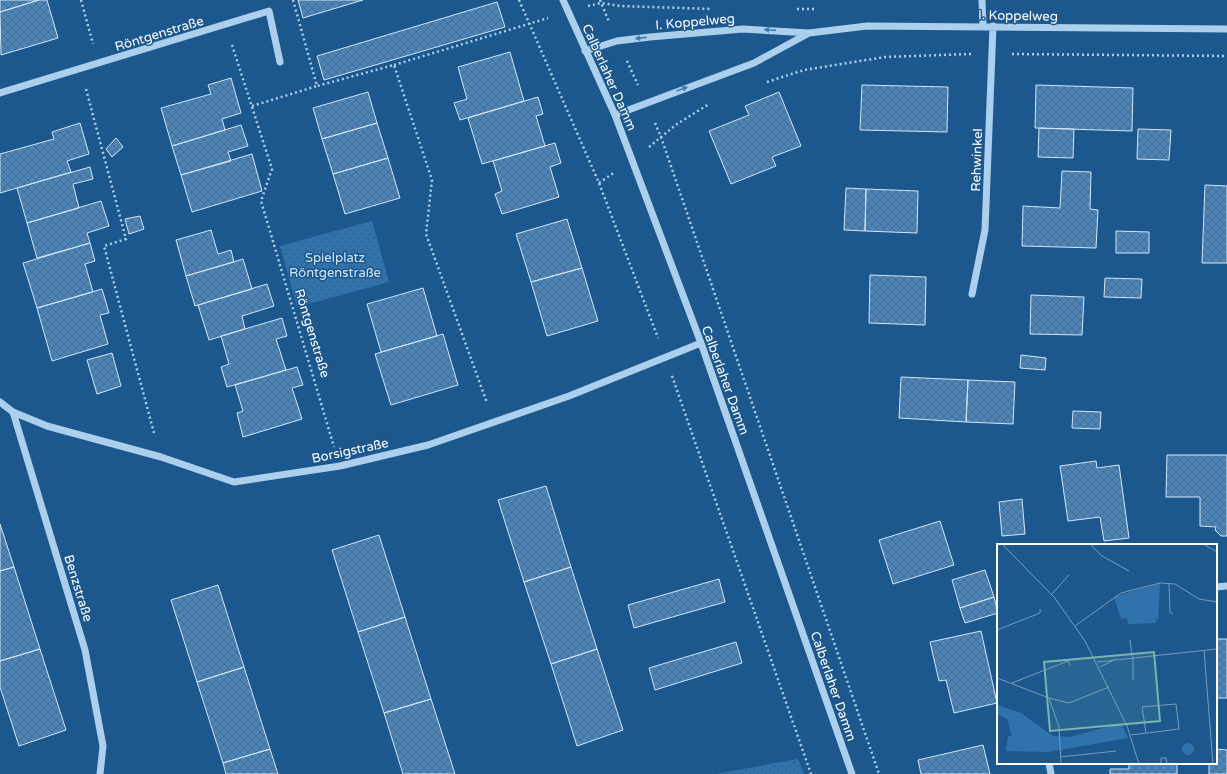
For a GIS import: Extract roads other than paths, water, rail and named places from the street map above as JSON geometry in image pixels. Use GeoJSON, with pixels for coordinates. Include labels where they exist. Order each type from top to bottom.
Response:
{"type":"FeatureCollection","features":[{"type":"Feature","properties":{"kind":"street","name":"Calberlaher Damm"},"geometry":{"type":"LineString","coordinates":[[563,0],[615,115],[701,343],[852,774]]}},
{"type":"Feature","properties":{"kind":"street"},"geometry":{"type":"LineString","coordinates":[[982,0],[983,26]]}},
{"type":"Feature","properties":{"kind":"street","name":"Röntgenstraße"},"geometry":{"type":"LineString","coordinates":[[0,93],[270,11],[280,62]]}},
{"type":"Feature","properties":{"kind":"street","name":"I. Koppelweg"},"geometry":{"type":"LineString","coordinates":[[585,51],[617,41],[650,36],[743,29],[809,33],[867,26],[1227,28]]}},
{"type":"Feature","properties":{"kind":"street","name":"Rehwinkel"},"geometry":{"type":"LineString","coordinates":[[972,294],[985,230],[993,26]]}},
{"type":"Feature","properties":{"kind":"street","name":"I. Koppelweg"},"geometry":{"type":"LineString","coordinates":[[615,115],[646,102],[754,63],[809,33]]}},
{"type":"Feature","properties":{"kind":"street","name":"Borsigstraße"},"geometry":{"type":"LineString","coordinates":[[0,402],[13,412],[47,426],[161,457],[234,482],[340,466],[428,445],[569,396],[701,343]]}},
{"type":"Feature","properties":{"kind":"street","name":"Benzstraße"},"geometry":{"type":"LineString","coordinates":[[13,412],[85,650],[103,746],[100,774]]}},
{"type":"Feature","properties":{"kind":"street"},"geometry":{"type":"LineString","coordinates":[[1217,587],[1227,586]]}},
{"type":"Feature","properties":{"kind":"street"},"geometry":{"type":"LineString","coordinates":[[1049,764],[1051,774]]}},
{"type":"Feature","properties":{"kind":"park label","name":"Spielplatz Röntgenstraße"},"geometry":{"type":"Point","coordinates":[335,264]}}]}
